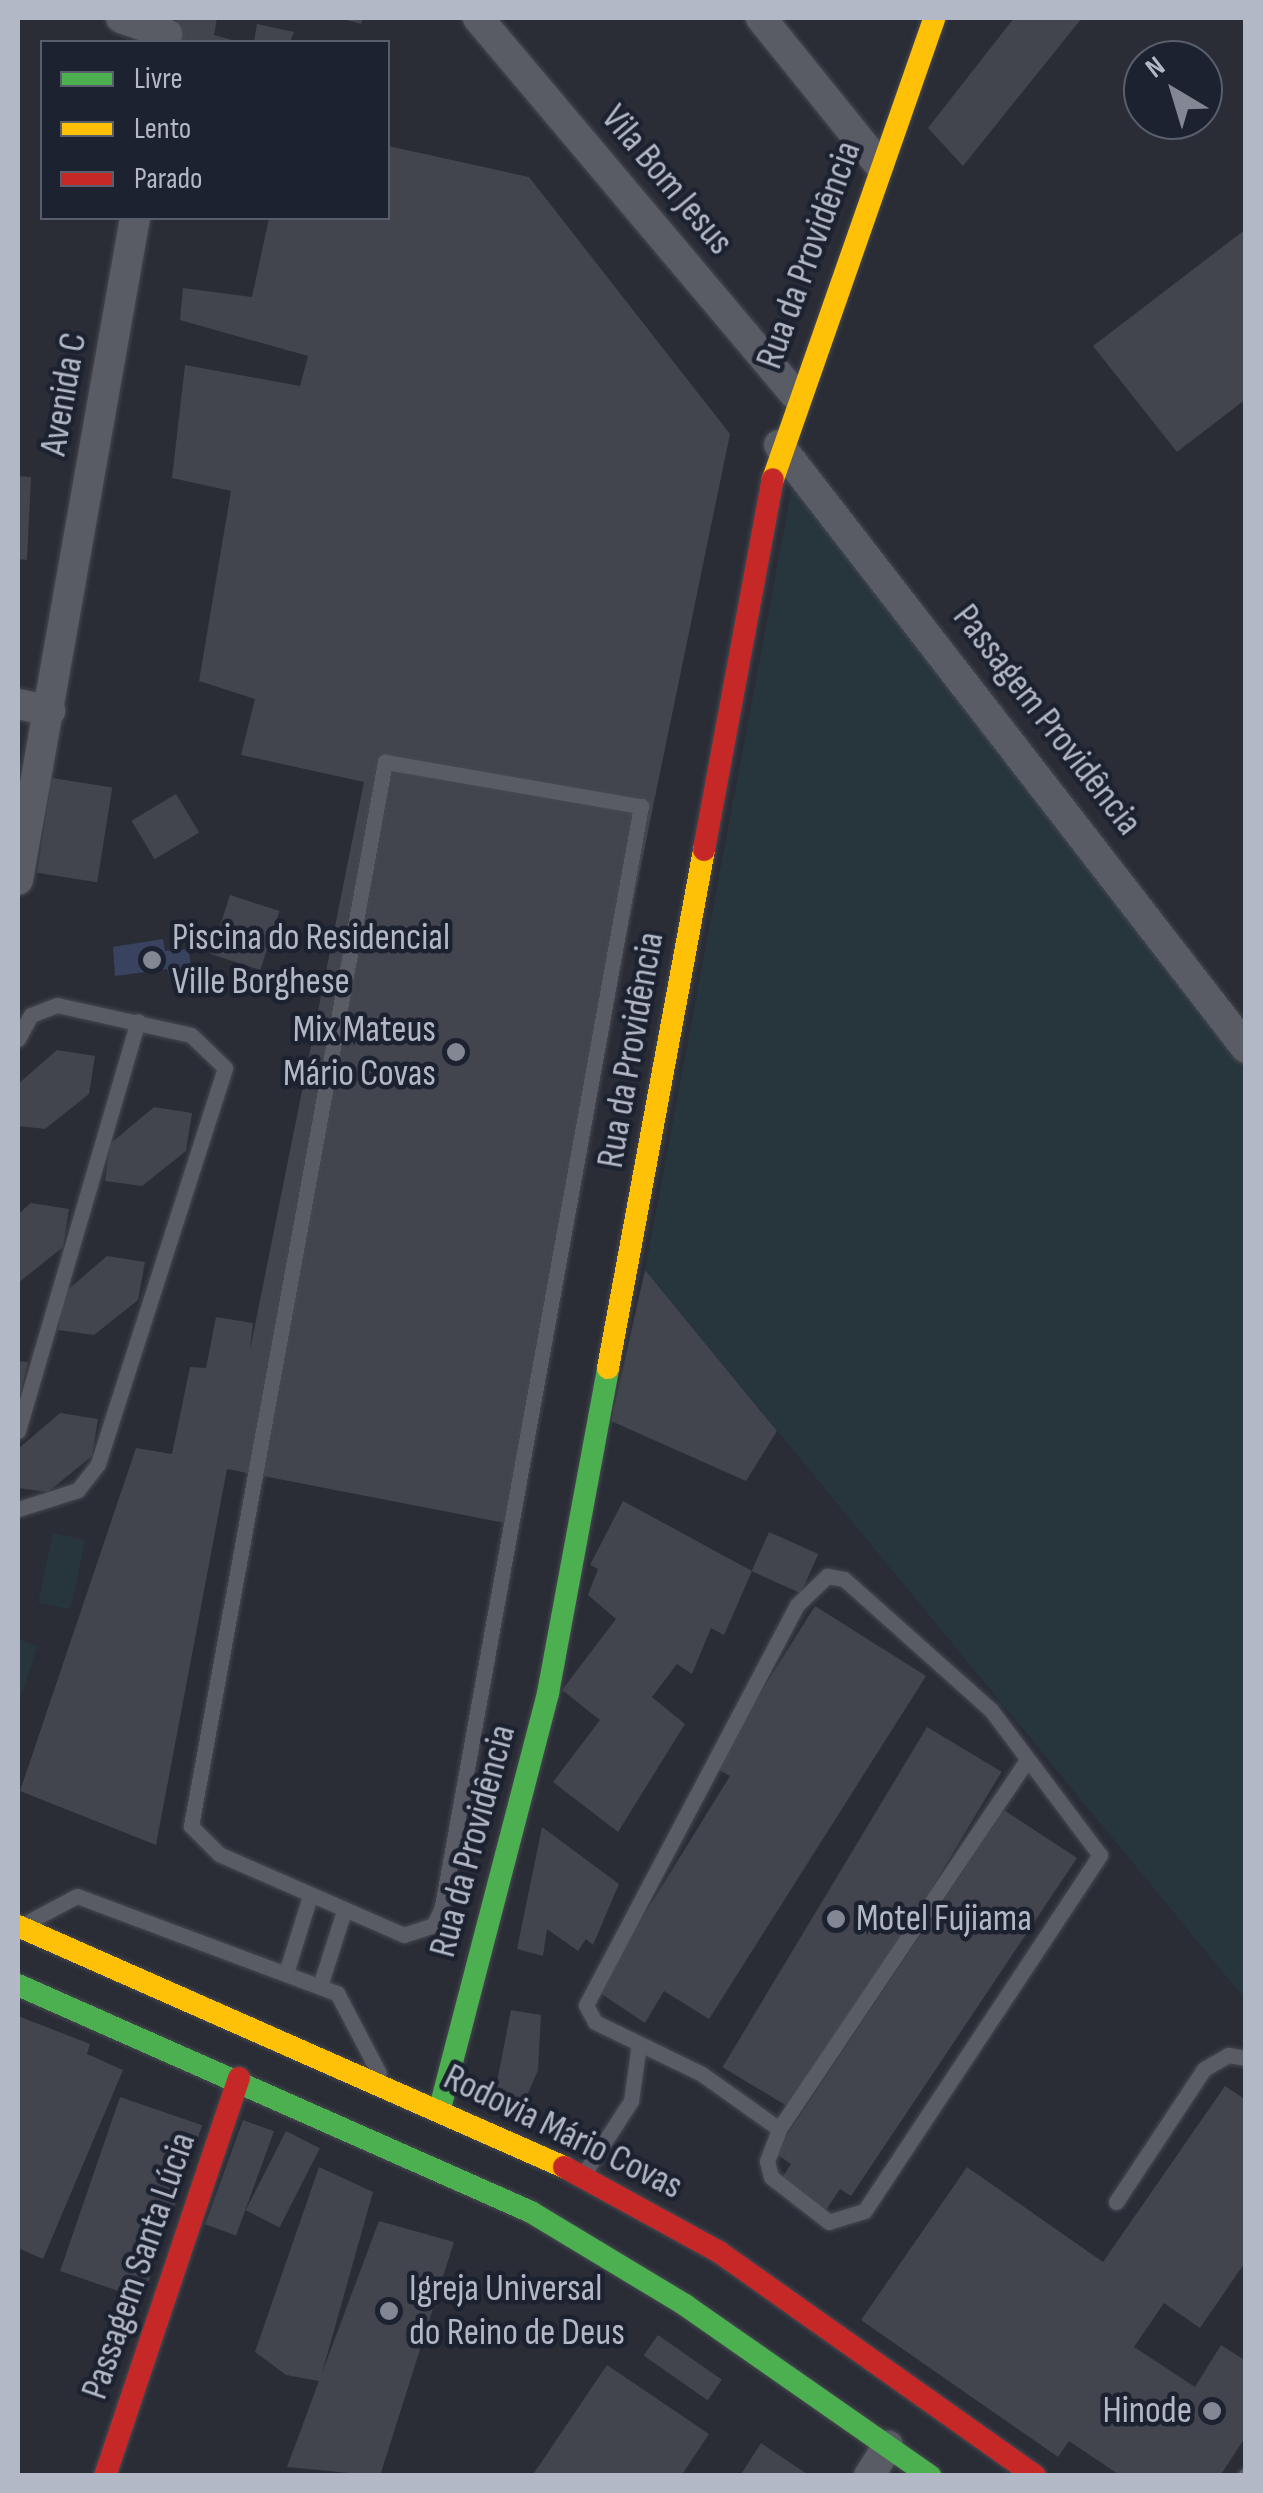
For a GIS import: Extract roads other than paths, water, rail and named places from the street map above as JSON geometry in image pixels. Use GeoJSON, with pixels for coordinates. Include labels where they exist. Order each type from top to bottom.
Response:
{"type":"FeatureCollection","features":[{"type":"Feature","properties":{"kind":"street"},"geometry":{"type":"LineString","coordinates":[[121,18],[167,32]]}},
{"type":"Feature","properties":{"kind":"street","name":"Vila Bom Jesus"},"geometry":{"type":"LineString","coordinates":[[478,18],[795,394]]}},
{"type":"Feature","properties":{"kind":"street"},"geometry":{"type":"LineString","coordinates":[[760,18],[879,164]]}},
{"type":"Feature","properties":{"kind":"street","name":"Rua da Providência"},"geometry":{"type":"LineString","coordinates":[[440,2108],[548,1693],[778,445],[934,18]]}},
{"type":"Feature","properties":{"kind":"street","name":"Avenida C"},"geometry":{"type":"LineString","coordinates":[[18,880],[135,220]]}},
{"type":"Feature","properties":{"kind":"street","name":"Passagem Providência"},"geometry":{"type":"LineString","coordinates":[[778,445],[1246,1048]]}},
{"type":"Feature","properties":{"kind":"street"},"geometry":{"type":"LineString","coordinates":[[18,704],[50,711]]}},
{"type":"Feature","properties":{"kind":"street","name":"Rodovia Mário Covas"},"geometry":{"type":"LineString","coordinates":[[20,1927],[440,2108],[583,2176],[719,2252],[1035,2476]]}},
{"type":"Feature","properties":{"kind":"street"},"geometry":{"type":"LineString","coordinates":[[100,2020],[91,1993],[122,1971]]}},
{"type":"Feature","properties":{"kind":"street"},"geometry":{"type":"LineString","coordinates":[[18,1985],[240,2078],[532,2212],[685,2304],[930,2476]]}},
{"type":"Feature","properties":{"kind":"street"},"geometry":{"type":"LineString","coordinates":[[312,2110],[342,2088],[336,2064]]}},
{"type":"Feature","properties":{"kind":"street","name":"Passagem Santa Lúcia"},"geometry":{"type":"LineString","coordinates":[[105,2476],[240,2078]]}},
{"type":"Feature","properties":{"kind":"street"},"geometry":{"type":"LineString","coordinates":[[869,2476],[888,2446]]}},
{"type":"Feature","properties":{"kind":"lane"},"geometry":{"type":"LineString","coordinates":[[385,762],[641,806],[442,1906],[434,1925],[404,1935],[344,1911],[205,1845],[191,1826],[385,762]]}},
{"type":"Feature","properties":{"kind":"lane"},"geometry":{"type":"LineString","coordinates":[[18,1039],[31,1015],[57,1005],[192,1035],[225,1068],[223,1087],[98,1464],[78,1490],[18,1509]]}},
{"type":"Feature","properties":{"kind":"lane"},"geometry":{"type":"LineString","coordinates":[[18,1431],[138,1021]]}},
{"type":"Feature","properties":{"kind":"lane"},"geometry":{"type":"LineString","coordinates":[[779,2129],[702,2074],[596,2022],[589,1986],[812,1586],[844,1579],[991,1710],[1024,1765],[1098,1845],[1094,1872],[864,2211],[829,2222],[778,2187],[766,2162],[779,2129],[1024,1765]]}},
{"type":"Feature","properties":{"kind":"lane"},"geometry":{"type":"LineString","coordinates":[[20,1927],[39,1909],[76,1896],[320,1986],[353,2013],[385,2086]]}},
{"type":"Feature","properties":{"kind":"lane"},"geometry":{"type":"LineString","coordinates":[[286,1973],[310,1896]]}},
{"type":"Feature","properties":{"kind":"lane"},"geometry":{"type":"LineString","coordinates":[[320,1986],[344,1911]]}},
{"type":"Feature","properties":{"kind":"lane"},"geometry":{"type":"LineString","coordinates":[[583,2176],[632,2101],[639,2044]]}},
{"type":"Feature","properties":{"kind":"lane"},"geometry":{"type":"LineString","coordinates":[[1116,2202],[1204,2069],[1228,2054],[1246,2058]]}},
{"type":"Feature","properties":{"kind":"water","name":"Piscina do Residencial Ville Borghese"},"geometry":{"type":"Polygon","coordinates":[[[163,939],[165,951],[188,949],[195,985],[174,989],[167,969],[115,976],[113,947],[163,939]]]}},
{"type":"Feature","properties":{"kind":"place","name":"Piscina do Residencial Ville Borghese"},"geometry":{"type":"Point","coordinates":[152,960]}},
{"type":"Feature","properties":{"kind":"place","name":"Mix Mateus Mário Covas"},"geometry":{"type":"Point","coordinates":[456,1052]}},
{"type":"Feature","properties":{"kind":"place","name":"Motel Fujiama"},"geometry":{"type":"Point","coordinates":[836,1919]}},
{"type":"Feature","properties":{"kind":"place","name":"Igreja Universal do Reino de Deus"},"geometry":{"type":"Point","coordinates":[389,2311]}},
{"type":"Feature","properties":{"kind":"place","name":"Hinode"},"geometry":{"type":"Point","coordinates":[1212,2411]}}]}
